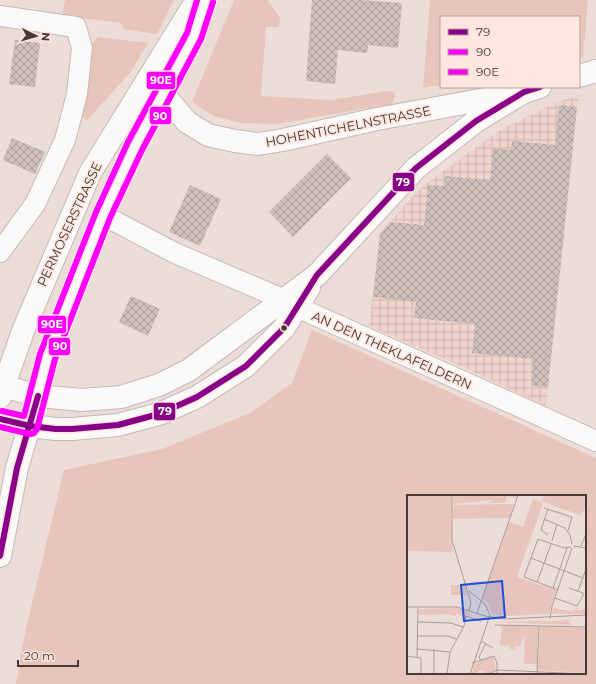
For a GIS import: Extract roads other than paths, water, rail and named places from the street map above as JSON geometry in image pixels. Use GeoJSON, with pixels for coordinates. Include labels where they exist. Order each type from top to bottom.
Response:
{"type":"FeatureCollection","features":[{"type":"Feature","properties":{"kind":"main road","name":"PERMOSERSTRASSE"},"geometry":{"type":"LineString","coordinates":[[1,390],[39,291],[90,173],[197,0]]}},
{"type":"Feature","properties":{"kind":"main road","name":"PERMOSERSTRASSE"},"geometry":{"type":"LineString","coordinates":[[0,556],[17,468],[30,426],[47,357],[104,215],[135,146],[194,36],[205,0]]}},
{"type":"Feature","properties":{"kind":"main road"},"geometry":{"type":"LineString","coordinates":[[580,76],[596,71]]}},
{"type":"Feature","properties":{"kind":"main road","name":"HOHENTICHELNSTRASSE"},"geometry":{"type":"LineString","coordinates":[[1,390],[38,396],[82,400],[121,397],[159,385],[189,370],[291,304],[416,168],[476,121],[532,89]]}},
{"type":"Feature","properties":{"kind":"main road","name":"HOHENTICHELNSTRASSE"},"geometry":{"type":"LineString","coordinates":[[163,94],[187,122],[208,134],[235,141],[258,144],[532,89]]}},
{"type":"Feature","properties":{"kind":"main road","name":"HOHENTICHELNSTRASSE"},"geometry":{"type":"LineString","coordinates":[[0,419],[30,426],[72,429],[118,425],[165,412],[198,397],[246,366],[284,328],[291,304]]}},
{"type":"Feature","properties":{"kind":"street"},"geometry":{"type":"LineString","coordinates":[[0,16],[76,27],[82,48],[77,94],[65,140],[35,204],[0,252]]}},
{"type":"Feature","properties":{"kind":"street","name":"AN DEN THEKLAFELDERN"},"geometry":{"type":"LineString","coordinates":[[104,215],[175,253],[596,441]]}}]}
